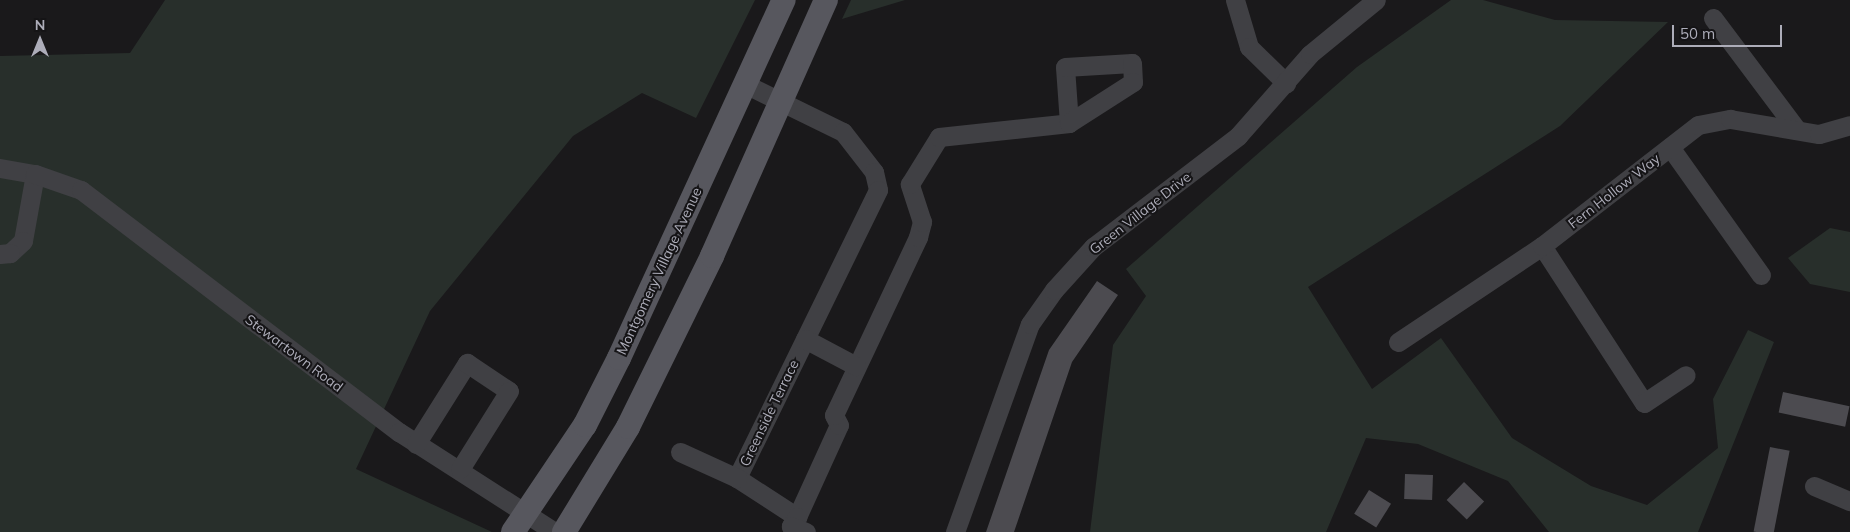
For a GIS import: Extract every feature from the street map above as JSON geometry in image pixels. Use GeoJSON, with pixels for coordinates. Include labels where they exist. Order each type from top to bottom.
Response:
{"type":"FeatureCollection","features":[{"type":"Feature","properties":{"kind":"main road","name":"Montgomery Village Avenue"},"geometry":{"type":"LineString","coordinates":[[513,532],[585,425],[784,0]]}},
{"type":"Feature","properties":{"kind":"main road"},"geometry":{"type":"LineString","coordinates":[[564,532],[628,426],[712,256],[826,0]]}},
{"type":"Feature","properties":{"kind":"street"},"geometry":{"type":"LineString","coordinates":[[1235,0],[1249,47],[1286,84]]}},
{"type":"Feature","properties":{"kind":"street","name":"Green Village Drive"},"geometry":{"type":"LineString","coordinates":[[955,532],[1030,324],[1054,290],[1093,247],[1238,136],[1286,84],[1310,54],[1376,0]]}},
{"type":"Feature","properties":{"kind":"street"},"geometry":{"type":"LineString","coordinates":[[1713,18],[1797,130]]}},
{"type":"Feature","properties":{"kind":"street"},"geometry":{"type":"LineString","coordinates":[[745,84],[843,132],[874,172],[878,190],[910,184],[945,133],[1069,123]]}},
{"type":"Feature","properties":{"kind":"street","name":"Fern Hollow Way"},"geometry":{"type":"LineString","coordinates":[[1398,342],[1542,246],[1698,125],[1714,119],[1819,134],[1847,133]]}},
{"type":"Feature","properties":{"kind":"street"},"geometry":{"type":"LineString","coordinates":[[1670,147],[1761,275]]}},
{"type":"Feature","properties":{"kind":"street","name":"Stewartown Road"},"geometry":{"type":"LineString","coordinates":[[0,168],[35,174],[81,190],[416,444],[460,469],[555,532]]}},
{"type":"Feature","properties":{"kind":"street"},"geometry":{"type":"LineString","coordinates":[[0,254],[10,253],[23,241],[35,174]]}},
{"type":"Feature","properties":{"kind":"street","name":"Greenside Terrace"},"geometry":{"type":"LineString","coordinates":[[878,190],[737,478],[801,524],[839,425],[834,415],[920,230],[919,207],[910,184]]}},
{"type":"Feature","properties":{"kind":"street"},"geometry":{"type":"LineString","coordinates":[[1542,246],[1644,403],[1686,375]]}},
{"type":"Feature","properties":{"kind":"street"},"geometry":{"type":"LineString","coordinates":[[805,340],[856,366]]}},
{"type":"Feature","properties":{"kind":"street"},"geometry":{"type":"LineString","coordinates":[[416,444],[467,363],[509,391],[460,469]]}},
{"type":"Feature","properties":{"kind":"street"},"geometry":{"type":"LineString","coordinates":[[680,452],[737,478]]}},
{"type":"Feature","properties":{"kind":"street"},"geometry":{"type":"LineString","coordinates":[[1814,486],[1850,501]]}},
{"type":"Feature","properties":{"kind":"shaded area"},"geometry":{"type":"Polygon","coordinates":[[[165,0],[755,0],[696,118],[642,93],[573,136],[430,311],[356,469],[492,532],[0,532],[0,56],[130,53],[165,0]]]}},
{"type":"Feature","properties":{"kind":"shaded area"},"geometry":{"type":"Polygon","coordinates":[[[851,0],[905,0],[842,19],[851,0]]]}},
{"type":"Feature","properties":{"kind":"shaded area"},"geometry":{"type":"Polygon","coordinates":[[[1451,0],[1483,0],[1555,20],[1668,22],[1560,126],[1308,287],[1372,389],[1441,338],[1512,438],[1591,486],[1647,505],[1718,448],[1713,399],[1748,330],[1774,342],[1698,532],[1549,532],[1508,481],[1418,444],[1366,438],[1326,532],[1090,532],[1113,345],[1146,296],[1126,269],[1357,67],[1451,0]]]}},
{"type":"Feature","properties":{"kind":"shaded area"},"geometry":{"type":"Polygon","coordinates":[[[1830,228],[1850,232],[1850,292],[1810,284],[1788,258],[1830,228]]]}},
{"type":"Feature","properties":{"kind":"building"},"geometry":{"type":"Polygon","coordinates":[[[1097,281],[1118,295],[1072,362],[1014,532],[986,532],[1049,350],[1097,281]]]}},
{"type":"Feature","properties":{"kind":"building"},"geometry":{"type":"Polygon","coordinates":[[[1783,392],[1850,406],[1845,427],[1779,413],[1783,392]]]}},
{"type":"Feature","properties":{"kind":"building"},"geometry":{"type":"Polygon","coordinates":[[[1770,447],[1790,451],[1774,532],[1754,531],[1770,447]]]}},
{"type":"Feature","properties":{"kind":"building"},"geometry":{"type":"Polygon","coordinates":[[[1405,474],[1433,475],[1432,500],[1404,499],[1405,474]]]}},
{"type":"Feature","properties":{"kind":"building"},"geometry":{"type":"Polygon","coordinates":[[[1464,482],[1484,501],[1467,519],[1447,500],[1464,482]]]}},
{"type":"Feature","properties":{"kind":"building"},"geometry":{"type":"Polygon","coordinates":[[[1369,490],[1391,504],[1376,528],[1354,514],[1369,490]]]}}]}
